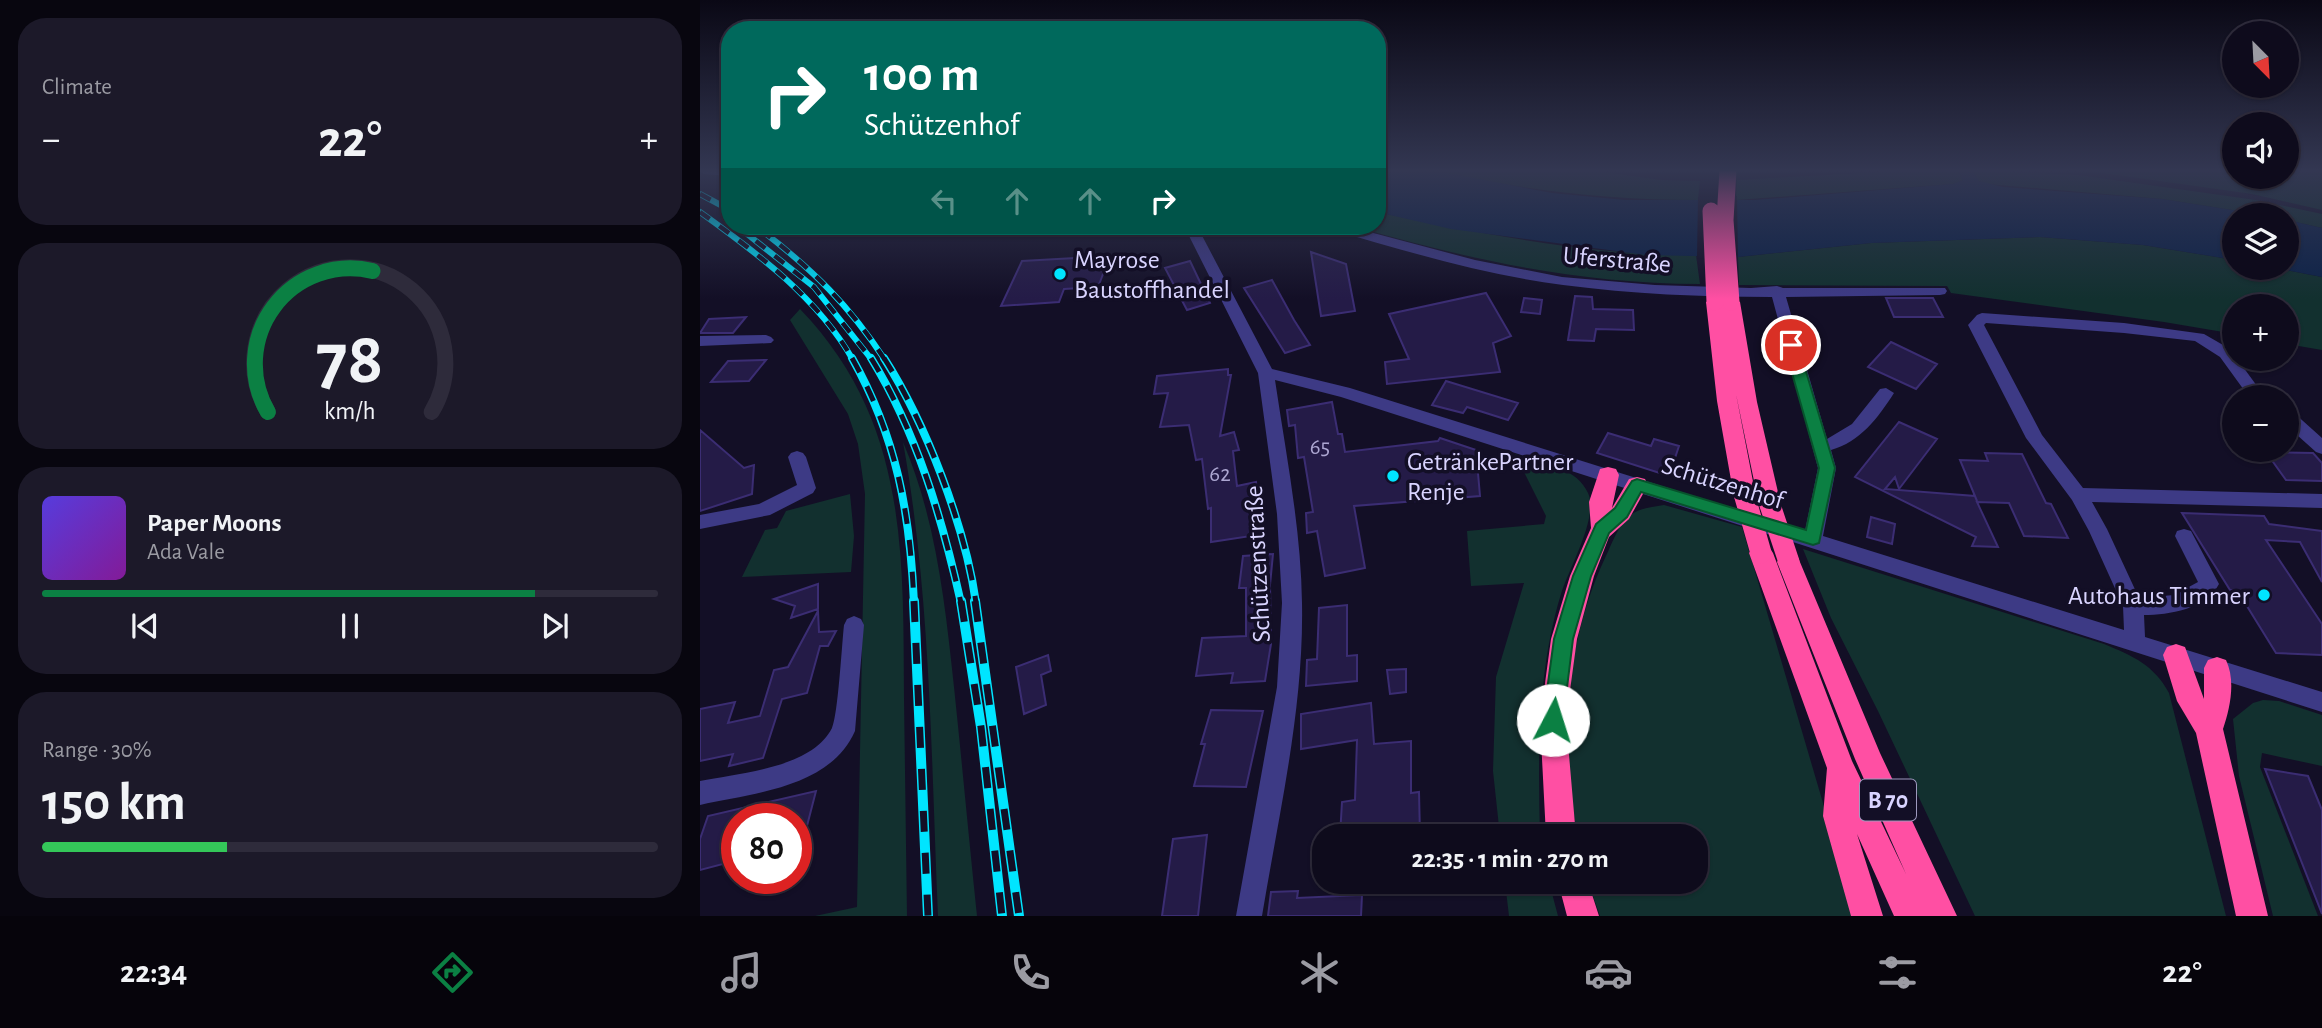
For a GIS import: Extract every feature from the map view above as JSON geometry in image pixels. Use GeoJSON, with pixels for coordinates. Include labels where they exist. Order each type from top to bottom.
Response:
{"type":"FeatureCollection","features":[{"type":"Feature","properties":{"kind":"highway","name":"B 70"},"geometry":{"type":"LineString","coordinates":[[1712,213],[1723,302],[1770,505],[1788,562],[1869,760],[1941,916]]}},
{"type":"Feature","properties":{"kind":"highway","name":"B 70"},"geometry":{"type":"LineString","coordinates":[[1725,213],[1723,302],[1727,401],[1745,497],[1761,553],[1809,687],[1841,767],[1910,916]]}},
{"type":"Feature","properties":{"kind":"highway"},"geometry":{"type":"LineString","coordinates":[[1602,529],[1600,502],[1608,475]]}},
{"type":"Feature","properties":{"kind":"highway"},"geometry":{"type":"LineString","coordinates":[[1560,824],[1553,720],[1564,639],[1582,576],[1602,529],[1621,513],[1637,485]]}},
{"type":"Feature","properties":{"kind":"highway"},"geometry":{"type":"LineString","coordinates":[[2176,655],[2190,701],[2209,729],[2252,916]]}},
{"type":"Feature","properties":{"kind":"highway"},"geometry":{"type":"LineString","coordinates":[[2209,729],[2217,705],[2217,668]]}},
{"type":"Feature","properties":{"kind":"highway"},"geometry":{"type":"LineString","coordinates":[[1841,767],[1836,816],[1867,916]]}},
{"type":"Feature","properties":{"kind":"highway"},"geometry":{"type":"LineString","coordinates":[[1577,894],[1583,916]]}},
{"type":"Feature","properties":{"kind":"street","name":"Schützenstraße"},"geometry":{"type":"LineString","coordinates":[[1195,235],[1266,373],[1286,514],[1292,603],[1288,687],[1249,916]]}},
{"type":"Feature","properties":{"kind":"street","name":"Uferstraße"},"geometry":{"type":"LineString","coordinates":[[1365,235],[1442,257],[1561,281],[1658,289],[1940,291]]}},
{"type":"Feature","properties":{"kind":"street"},"geometry":{"type":"LineString","coordinates":[[1777,290],[1827,468],[1813,539]]}},
{"type":"Feature","properties":{"kind":"street"},"geometry":{"type":"LineString","coordinates":[[2135,642],[2133,606],[2098,529],[2078,495],[2035,438],[1976,325],[1982,318],[2124,328],[2199,337],[2225,353],[2248,385]]}},
{"type":"Feature","properties":{"kind":"street"},"geometry":{"type":"LineString","coordinates":[[700,341],[766,340]]}},
{"type":"Feature","properties":{"kind":"street","name":"Schützenhof"},"geometry":{"type":"LineString","coordinates":[[1266,373],[1344,392],[2322,702]]}},
{"type":"Feature","properties":{"kind":"street"},"geometry":{"type":"LineString","coordinates":[[1821,446],[1836,445],[1850,437],[1886,393]]}},
{"type":"Feature","properties":{"kind":"street"},"geometry":{"type":"LineString","coordinates":[[2299,427],[2322,448]]}},
{"type":"Feature","properties":{"kind":"street"},"geometry":{"type":"LineString","coordinates":[[700,522],[763,510],[807,488],[797,457]]}},
{"type":"Feature","properties":{"kind":"street"},"geometry":{"type":"LineString","coordinates":[[2078,495],[2322,501]]}},
{"type":"Feature","properties":{"kind":"street"},"geometry":{"type":"LineString","coordinates":[[2133,606],[2149,608],[2175,603],[2202,592],[2209,584],[2184,536]]}},
{"type":"Feature","properties":{"kind":"street"},"geometry":{"type":"LineString","coordinates":[[700,793],[782,776],[822,757],[844,732],[854,625]]}},
{"type":"Feature","properties":{"kind":"green space"},"geometry":{"type":"Polygon","coordinates":[[[2299,213],[2322,214],[2322,228],[2299,223],[2299,213]]]}},
{"type":"Feature","properties":{"kind":"green space"},"geometry":{"type":"Polygon","coordinates":[[[1386,214],[1576,247],[1696,255],[1700,284],[1654,283],[1566,274],[1439,249],[1386,235],[1386,214]]]}},
{"type":"Feature","properties":{"kind":"green space"},"geometry":{"type":"Polygon","coordinates":[[[2040,237],[2143,245],[2222,258],[2222,280],[2299,280],[2299,272],[2322,277],[2322,350],[2299,346],[2299,294],[2222,294],[2222,332],[1951,293],[1947,286],[1739,285],[1738,257],[1871,243],[2040,237]]]}},
{"type":"Feature","properties":{"kind":"green space"},"geometry":{"type":"Polygon","coordinates":[[[800,309],[835,352],[862,397],[880,443],[892,491],[903,592],[907,916],[815,916],[857,907],[865,494],[858,444],[848,414],[790,320],[800,309]]]}},
{"type":"Feature","properties":{"kind":"green space"},"geometry":{"type":"Polygon","coordinates":[[[903,442],[924,501],[943,593],[977,916],[938,916],[925,619],[903,442]]]}},
{"type":"Feature","properties":{"kind":"green space"},"geometry":{"type":"Polygon","coordinates":[[[1515,454],[1556,467],[1575,477],[1588,493],[1590,515],[1582,543],[1561,594],[1547,653],[1539,745],[1540,824],[1499,824],[1493,771],[1496,677],[1524,583],[1471,586],[1467,531],[1544,524],[1546,516],[1515,454]]]}},
{"type":"Feature","properties":{"kind":"green space"},"geometry":{"type":"Polygon","coordinates":[[[850,494],[854,536],[851,572],[742,577],[765,530],[777,528],[786,511],[850,494]]]}},
{"type":"Feature","properties":{"kind":"green space"},"geometry":{"type":"Polygon","coordinates":[[[1664,505],[1742,527],[1823,803],[1852,916],[1600,916],[1592,894],[1708,894],[1708,824],[1576,824],[1572,801],[1567,730],[1569,695],[1581,625],[1615,536],[1629,516],[1646,508],[1664,505]]]}},
{"type":"Feature","properties":{"kind":"green space"},"geometry":{"type":"Polygon","coordinates":[[[1803,549],[2104,644],[2133,657],[2149,668],[2169,693],[2226,916],[1975,916],[1831,618],[1803,549]]]}},
{"type":"Feature","properties":{"kind":"green space"},"geometry":{"type":"Polygon","coordinates":[[[2263,700],[2279,701],[2322,715],[2322,766],[2262,753],[2260,767],[2318,916],[2273,916],[2239,776],[2233,719],[2253,703],[2263,700]]]}},
{"type":"Feature","properties":{"kind":"green space"},"geometry":{"type":"Polygon","coordinates":[[[1506,894],[1552,894],[1558,916],[1509,916],[1506,894]]]}},
{"type":"Feature","properties":{"kind":"water"},"geometry":{"type":"Polygon","coordinates":[[[1386,213],[2222,213],[2222,258],[2143,245],[2040,237],[1871,243],[1738,257],[1646,255],[1451,229],[1386,213]]]}},
{"type":"Feature","properties":{"kind":"water"},"geometry":{"type":"Polygon","coordinates":[[[2299,223],[2322,228],[2322,277],[2299,272],[2299,223]]]}},
{"type":"Feature","properties":{"kind":"pier"},"geometry":{"type":"Polygon","coordinates":[[[1698,213],[1737,213],[1738,260],[1697,258],[1698,213]]]}},
{"type":"Feature","properties":{"kind":"building"},"geometry":{"type":"Polygon","coordinates":[[[1311,252],[1346,264],[1355,311],[1321,316],[1311,252]]]}},
{"type":"Feature","properties":{"kind":"building","name":"Mayrose Baustoffhandel"},"geometry":{"type":"Polygon","coordinates":[[[1110,256],[1098,287],[1064,289],[1059,302],[1001,306],[1022,261],[1110,256]]]}},
{"type":"Feature","properties":{"kind":"building"},"geometry":{"type":"Polygon","coordinates":[[[1190,261],[1210,303],[1187,310],[1165,268],[1190,261]]]}},
{"type":"Feature","properties":{"kind":"building"},"geometry":{"type":"Polygon","coordinates":[[[1272,280],[1310,345],[1285,353],[1244,288],[1272,280]]]}},
{"type":"Feature","properties":{"kind":"building"},"geometry":{"type":"Polygon","coordinates":[[[1486,293],[1511,336],[1493,343],[1500,372],[1387,384],[1385,362],[1409,359],[1389,314],[1486,293]]]}},
{"type":"Feature","properties":{"kind":"building"},"geometry":{"type":"Polygon","coordinates":[[[1575,296],[1592,297],[1593,309],[1633,310],[1634,330],[1596,329],[1594,341],[1568,340],[1575,296]]]}},
{"type":"Feature","properties":{"kind":"building"},"geometry":{"type":"Polygon","coordinates":[[[1524,298],[1542,300],[1540,314],[1521,312],[1524,298]]]}},
{"type":"Feature","properties":{"kind":"building"},"geometry":{"type":"Polygon","coordinates":[[[1886,298],[1933,298],[1943,317],[1894,317],[1886,298]]]}},
{"type":"Feature","properties":{"kind":"building"},"geometry":{"type":"Polygon","coordinates":[[[746,317],[733,333],[700,333],[709,319],[746,317]]]}},
{"type":"Feature","properties":{"kind":"building"},"geometry":{"type":"Polygon","coordinates":[[[1891,342],[1937,364],[1916,389],[1868,367],[1891,342]]]}},
{"type":"Feature","properties":{"kind":"building"},"geometry":{"type":"Polygon","coordinates":[[[766,360],[749,381],[711,382],[728,361],[766,360]]]}},
{"type":"Feature","properties":{"kind":"building"},"geometry":{"type":"Polygon","coordinates":[[[1228,369],[1228,375],[1231,375],[1220,436],[1234,432],[1239,450],[1233,451],[1237,486],[1256,482],[1258,499],[1250,501],[1251,536],[1211,542],[1211,508],[1208,509],[1202,459],[1196,460],[1189,425],[1160,427],[1168,393],[1154,394],[1157,376],[1228,369]]]}},
{"type":"Feature","properties":{"kind":"building"},"geometry":{"type":"Polygon","coordinates":[[[1446,381],[1518,403],[1508,420],[1467,407],[1463,413],[1432,405],[1446,381]]]}},
{"type":"Feature","properties":{"kind":"building","name":"GetränkePartner Renje"},"geometry":{"type":"Polygon","coordinates":[[[1332,402],[1338,434],[1342,434],[1345,452],[1438,441],[1440,438],[1476,450],[1480,496],[1354,506],[1365,568],[1325,576],[1317,531],[1307,533],[1306,513],[1313,512],[1304,457],[1298,458],[1295,425],[1289,426],[1287,410],[1332,402]]]}},
{"type":"Feature","properties":{"kind":"building"},"geometry":{"type":"Polygon","coordinates":[[[1899,422],[1937,439],[1899,489],[1895,477],[1885,489],[1975,496],[1960,460],[1988,461],[1985,453],[2022,454],[2046,503],[2051,504],[2068,538],[2024,536],[2009,503],[1977,502],[1998,547],[1972,546],[1976,537],[1855,477],[1899,422]]]}},
{"type":"Feature","properties":{"kind":"building"},"geometry":{"type":"Polygon","coordinates":[[[700,430],[744,468],[754,465],[752,494],[700,511],[700,430]]]}},
{"type":"Feature","properties":{"kind":"building"},"geometry":{"type":"Polygon","coordinates":[[[1608,433],[1651,446],[1654,439],[1679,446],[1669,476],[1597,453],[1608,433]]]}},
{"type":"Feature","properties":{"kind":"building"},"geometry":{"type":"Polygon","coordinates":[[[2299,453],[2313,453],[2322,463],[2322,481],[2286,480],[2273,462],[2299,462],[2299,453]]]}},
{"type":"Feature","properties":{"kind":"building"},"geometry":{"type":"Polygon","coordinates":[[[2182,513],[2264,516],[2269,524],[2322,531],[2322,582],[2300,542],[2266,540],[2322,624],[2322,655],[2276,653],[2237,590],[2230,590],[2182,513]]]}},
{"type":"Feature","properties":{"kind":"building"},"geometry":{"type":"Polygon","coordinates":[[[1871,517],[1895,524],[1892,544],[1867,537],[1871,517]]]}},
{"type":"Feature","properties":{"kind":"building"},"geometry":{"type":"Polygon","coordinates":[[[1273,554],[1270,585],[1271,644],[1265,681],[1231,683],[1233,673],[1196,676],[1202,638],[1246,636],[1246,588],[1239,588],[1243,556],[1273,554]]]}},
{"type":"Feature","properties":{"kind":"building"},"geometry":{"type":"Polygon","coordinates":[[[818,584],[818,609],[791,618],[795,606],[774,599],[818,584]]]}},
{"type":"Feature","properties":{"kind":"building"},"geometry":{"type":"Polygon","coordinates":[[[1347,605],[1347,656],[1357,655],[1357,681],[1306,686],[1307,660],[1317,659],[1319,608],[1347,605]]]}},
{"type":"Feature","properties":{"kind":"building"},"geometry":{"type":"Polygon","coordinates":[[[818,611],[819,632],[836,631],[828,646],[820,646],[807,693],[782,699],[763,758],[729,766],[733,754],[700,761],[700,709],[735,702],[728,723],[760,716],[774,670],[788,667],[818,611]]]}},
{"type":"Feature","properties":{"kind":"building"},"geometry":{"type":"Polygon","coordinates":[[[1048,655],[1051,671],[1041,675],[1046,705],[1024,714],[1016,667],[1048,655]]]}},
{"type":"Feature","properties":{"kind":"building"},"geometry":{"type":"Polygon","coordinates":[[[1406,669],[1406,692],[1390,694],[1387,670],[1406,669]]]}},
{"type":"Feature","properties":{"kind":"building"},"geometry":{"type":"Polygon","coordinates":[[[1371,703],[1374,744],[1411,741],[1411,793],[1419,792],[1420,824],[1341,824],[1342,802],[1355,800],[1357,740],[1301,749],[1301,714],[1371,703]]]}},
{"type":"Feature","properties":{"kind":"building"},"geometry":{"type":"Polygon","coordinates":[[[1211,710],[1263,711],[1246,787],[1194,786],[1205,744],[1201,744],[1211,710]]]}},
{"type":"Feature","properties":{"kind":"building"},"geometry":{"type":"Polygon","coordinates":[[[2265,769],[2308,776],[2322,810],[2322,914],[2265,769]]]}},
{"type":"Feature","properties":{"kind":"building"},"geometry":{"type":"Polygon","coordinates":[[[816,791],[812,806],[812,803],[764,803],[816,791]]]}},
{"type":"Feature","properties":{"kind":"building"},"geometry":{"type":"Polygon","coordinates":[[[721,813],[721,865],[700,870],[700,839],[708,816],[721,813]]]}},
{"type":"Feature","properties":{"kind":"building"},"geometry":{"type":"Polygon","coordinates":[[[1207,835],[1198,916],[1162,916],[1173,839],[1207,835]]]}},
{"type":"Feature","properties":{"kind":"building"},"geometry":{"type":"Polygon","coordinates":[[[1298,891],[1297,898],[1362,895],[1361,916],[1268,916],[1271,892],[1298,891]]]}},
{"type":"Feature","properties":{"kind":"railway"},"geometry":{"type":"LineString","coordinates":[[701,213],[721,228]]}},
{"type":"Feature","properties":{"kind":"railway"},"geometry":{"type":"LineString","coordinates":[[731,235],[764,260],[804,297],[822,316],[853,360]]}},
{"type":"Feature","properties":{"kind":"railway"},"geometry":{"type":"LineString","coordinates":[[748,235],[814,287],[872,360]]}},
{"type":"Feature","properties":{"kind":"railway"},"geometry":{"type":"LineString","coordinates":[[767,235],[829,289],[858,322],[885,360]]}},
{"type":"Feature","properties":{"kind":"railway"},"geometry":{"type":"LineString","coordinates":[[871,358],[915,446],[936,508],[961,603]]}},
{"type":"Feature","properties":{"kind":"railway"},"geometry":{"type":"LineString","coordinates":[[884,358],[915,413],[942,476],[963,541],[976,603]]}},
{"type":"Feature","properties":{"kind":"railway"},"geometry":{"type":"LineString","coordinates":[[853,360],[880,417],[898,477],[909,538],[914,603]]}},
{"type":"Feature","properties":{"kind":"railway"},"geometry":{"type":"LineString","coordinates":[[914,601],[928,916]]}},
{"type":"Feature","properties":{"kind":"railway"},"geometry":{"type":"LineString","coordinates":[[961,601],[981,727],[1002,916]]}},
{"type":"Feature","properties":{"kind":"railway"},"geometry":{"type":"LineString","coordinates":[[975,601],[1019,916]]}},
{"type":"Feature","properties":{"kind":"place","name":"Mayrose Baustoffhandel"},"geometry":{"type":"Point","coordinates":[1060,274]}},
{"type":"Feature","properties":{"kind":"place","name":"GetränkePartner Renje"},"geometry":{"type":"Point","coordinates":[1393,476]}},
{"type":"Feature","properties":{"kind":"place","name":"Autohaus Timmer"},"geometry":{"type":"Point","coordinates":[2264,595]}},
{"type":"Feature","properties":{"kind":"route"},"geometry":{"type":"LineString","coordinates":[[1553,720],[1564,639],[1582,576],[1602,529],[1621,513],[1637,485],[1813,539],[1827,468],[1791,345]]}}]}
